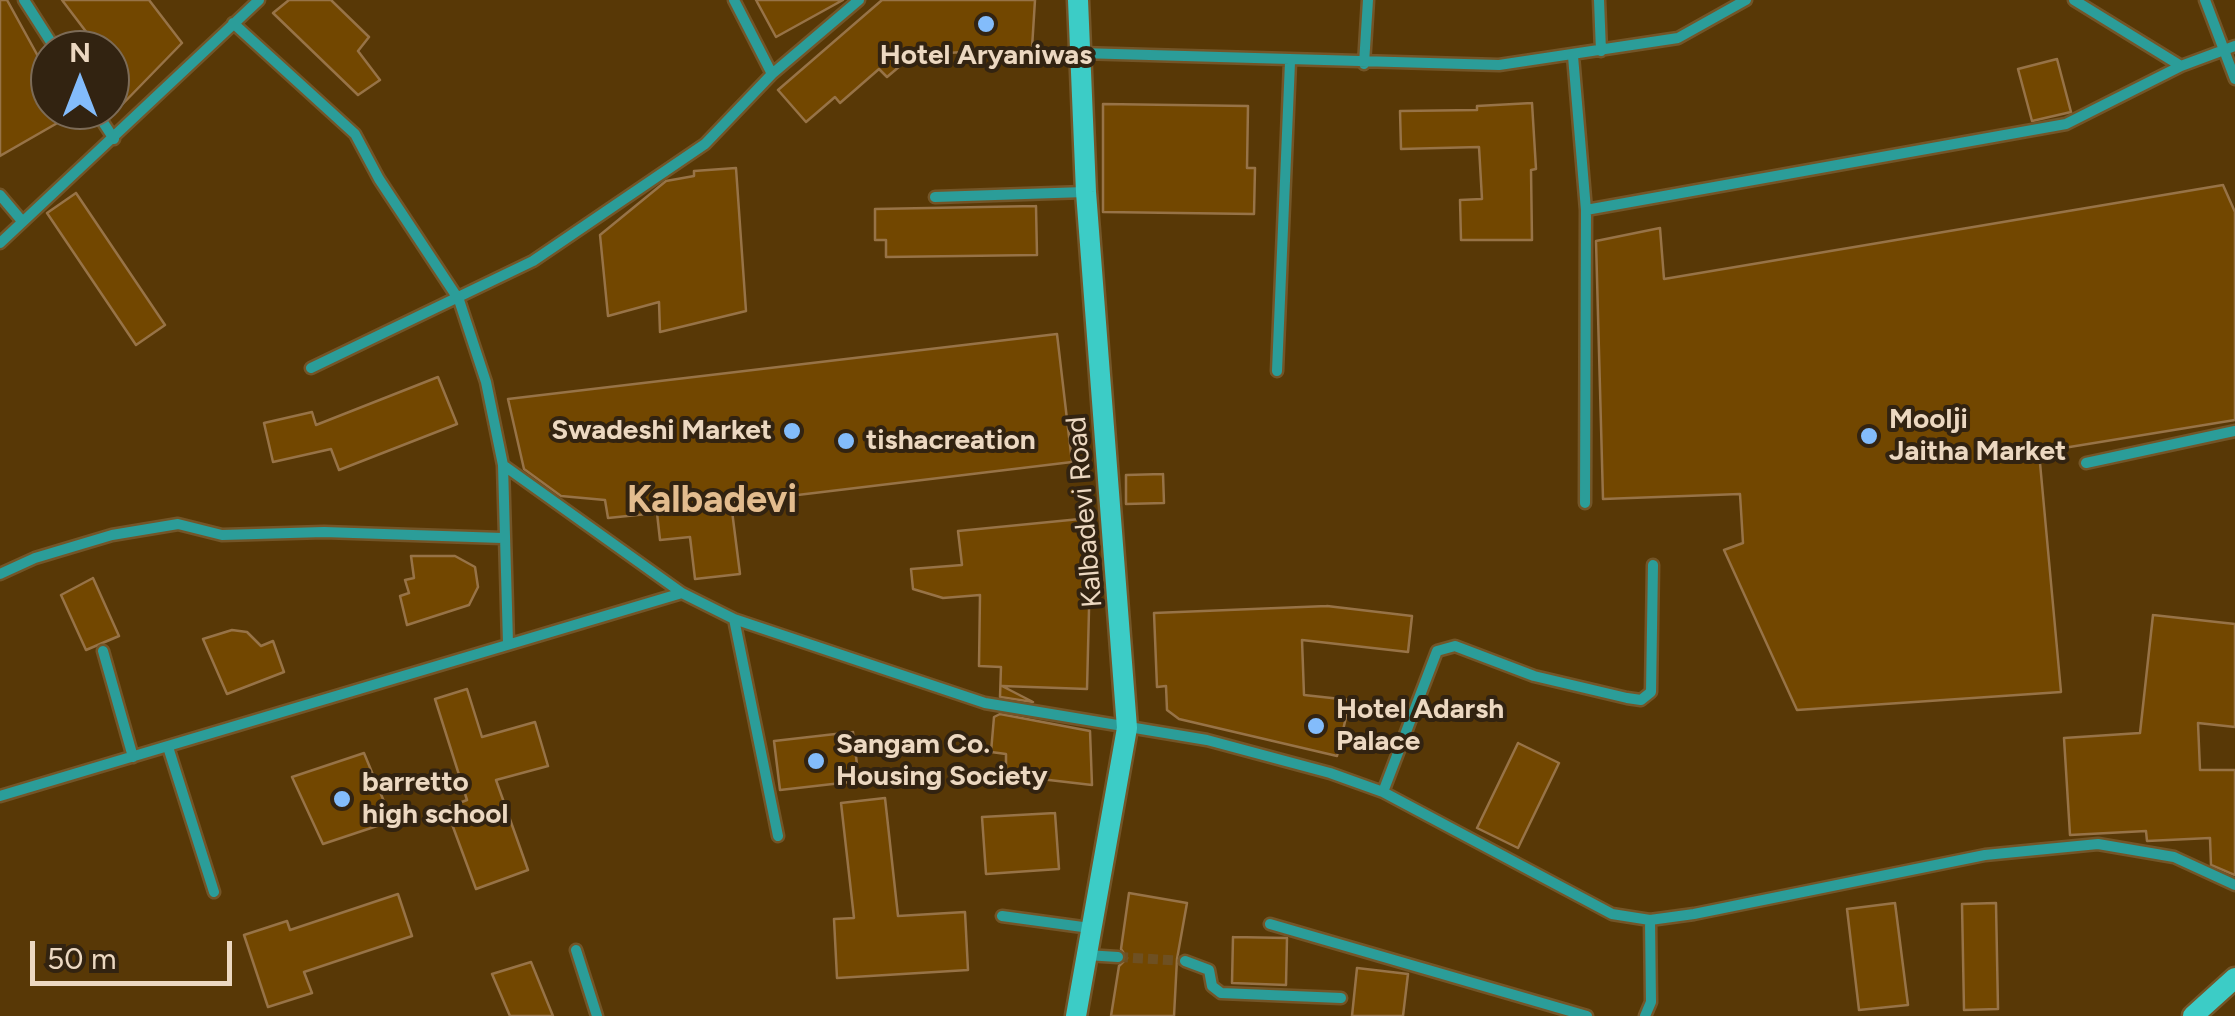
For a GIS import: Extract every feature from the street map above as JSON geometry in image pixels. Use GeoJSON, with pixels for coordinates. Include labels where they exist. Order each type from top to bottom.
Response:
{"type":"FeatureCollection","features":[{"type":"Feature","properties":{"kind":"main road","name":"Kalbadevi Road"},"geometry":{"type":"LineString","coordinates":[[1076,1016],[1127,728],[1086,192],[1078,0]]}},
{"type":"Feature","properties":{"kind":"main road"},"geometry":{"type":"LineString","coordinates":[[2193,1016],[2235,978]]}},
{"type":"Feature","properties":{"kind":"street"},"geometry":{"type":"LineString","coordinates":[[24,0],[43,30]]}},
{"type":"Feature","properties":{"kind":"street"},"geometry":{"type":"LineString","coordinates":[[0,243],[259,0]]}},
{"type":"Feature","properties":{"kind":"street"},"geometry":{"type":"LineString","coordinates":[[734,0],[772,74]]}},
{"type":"Feature","properties":{"kind":"street"},"geometry":{"type":"LineString","coordinates":[[311,368],[459,300],[533,261],[705,144],[772,74],[859,0]]}},
{"type":"Feature","properties":{"kind":"street"},"geometry":{"type":"LineString","coordinates":[[1364,64],[1368,0]]}},
{"type":"Feature","properties":{"kind":"street"},"geometry":{"type":"LineString","coordinates":[[1598,0],[1601,52]]}},
{"type":"Feature","properties":{"kind":"street"},"geometry":{"type":"LineString","coordinates":[[1080,53],[1499,65],[1678,38],[1746,0]]}},
{"type":"Feature","properties":{"kind":"street"},"geometry":{"type":"LineString","coordinates":[[2074,0],[2181,66]]}},
{"type":"Feature","properties":{"kind":"street"},"geometry":{"type":"LineString","coordinates":[[2206,0],[2230,49],[2235,79]]}},
{"type":"Feature","properties":{"kind":"street"},"geometry":{"type":"LineString","coordinates":[[233,23],[356,134],[379,179],[459,300],[486,382],[503,465],[502,538],[508,643]]}},
{"type":"Feature","properties":{"kind":"street"},"geometry":{"type":"LineString","coordinates":[[1586,210],[2066,124],[2181,66],[2230,49]]}},
{"type":"Feature","properties":{"kind":"street"},"geometry":{"type":"LineString","coordinates":[[1573,56],[1586,210],[1585,503]]}},
{"type":"Feature","properties":{"kind":"street"},"geometry":{"type":"LineString","coordinates":[[1277,371],[1290,62]]}},
{"type":"Feature","properties":{"kind":"street"},"geometry":{"type":"LineString","coordinates":[[108,130],[114,139]]}},
{"type":"Feature","properties":{"kind":"street"},"geometry":{"type":"LineString","coordinates":[[935,196],[1086,192]]}},
{"type":"Feature","properties":{"kind":"street"},"geometry":{"type":"LineString","coordinates":[[0,195],[22,221]]}},
{"type":"Feature","properties":{"kind":"street"},"geometry":{"type":"LineString","coordinates":[[2086,464],[2235,431]]}},
{"type":"Feature","properties":{"kind":"street"},"geometry":{"type":"LineString","coordinates":[[503,465],[682,593],[734,619],[985,703],[1207,740],[1383,792],[1612,914],[1650,920],[1985,855],[2098,844],[2174,857],[2235,885]]}},
{"type":"Feature","properties":{"kind":"street"},"geometry":{"type":"LineString","coordinates":[[0,574],[35,558],[112,536],[178,524],[222,536],[324,532],[502,538]]}},
{"type":"Feature","properties":{"kind":"street"},"geometry":{"type":"LineString","coordinates":[[1383,792],[1436,650],[1455,646],[1534,676],[1627,698],[1641,700],[1651,692],[1653,565]]}},
{"type":"Feature","properties":{"kind":"street"},"geometry":{"type":"LineString","coordinates":[[0,796],[682,593]]}},
{"type":"Feature","properties":{"kind":"street"},"geometry":{"type":"LineString","coordinates":[[734,619],[778,836]]}},
{"type":"Feature","properties":{"kind":"street"},"geometry":{"type":"LineString","coordinates":[[103,651],[132,757]]}},
{"type":"Feature","properties":{"kind":"street"},"geometry":{"type":"LineString","coordinates":[[168,747],[214,892]]}},
{"type":"Feature","properties":{"kind":"street"},"geometry":{"type":"LineString","coordinates":[[1002,916],[1090,928]]}},
{"type":"Feature","properties":{"kind":"street"},"geometry":{"type":"LineString","coordinates":[[1645,1016],[1651,1002],[1650,920]]}},
{"type":"Feature","properties":{"kind":"street"},"geometry":{"type":"LineString","coordinates":[[1270,924],[1587,1016]]}},
{"type":"Feature","properties":{"kind":"street"},"geometry":{"type":"LineString","coordinates":[[576,950],[596,1016]]}},
{"type":"Feature","properties":{"kind":"street"},"geometry":{"type":"LineString","coordinates":[[1085,956],[1118,957]]}},
{"type":"Feature","properties":{"kind":"street"},"geometry":{"type":"LineString","coordinates":[[1185,961],[1209,970],[1212,986],[1221,992],[1341,998]]}},
{"type":"Feature","properties":{"kind":"building"},"geometry":{"type":"Polygon","coordinates":[[[0,0],[7,0],[30,42],[30,130],[45,130],[0,156],[0,0]]]}},
{"type":"Feature","properties":{"kind":"building"},"geometry":{"type":"Polygon","coordinates":[[[62,0],[149,0],[182,43],[130,96],[130,30],[85,30],[62,0]]]}},
{"type":"Feature","properties":{"kind":"building"},"geometry":{"type":"Polygon","coordinates":[[[289,0],[331,0],[369,37],[358,51],[380,80],[358,95],[273,13],[289,0]]]}},
{"type":"Feature","properties":{"kind":"building"},"geometry":{"type":"Polygon","coordinates":[[[756,0],[843,0],[776,37],[756,0]]]}},
{"type":"Feature","properties":{"kind":"building"},"geometry":{"type":"Polygon","coordinates":[[[882,0],[1035,0],[1032,48],[913,55],[887,77],[879,69],[840,103],[835,97],[806,122],[778,90],[882,0]]]}},
{"type":"Feature","properties":{"kind":"building"},"geometry":{"type":"Polygon","coordinates":[[[2057,59],[2071,112],[2032,121],[2018,69],[2057,59]]]}},
{"type":"Feature","properties":{"kind":"building"},"geometry":{"type":"Polygon","coordinates":[[[1532,103],[1536,169],[1531,170],[1532,240],[1461,240],[1460,200],[1482,199],[1479,147],[1401,149],[1400,111],[1477,110],[1477,106],[1532,103]]]}},
{"type":"Feature","properties":{"kind":"building"},"geometry":{"type":"Polygon","coordinates":[[[1103,104],[1248,106],[1247,168],[1255,168],[1254,214],[1103,212],[1103,104]]]}},
{"type":"Feature","properties":{"kind":"building"},"geometry":{"type":"Polygon","coordinates":[[[736,168],[746,311],[660,332],[659,302],[608,316],[600,235],[666,181],[694,176],[694,171],[736,168]]]}},
{"type":"Feature","properties":{"kind":"building","name":"Moolji Jaitha Market"},"geometry":{"type":"Polygon","coordinates":[[[2223,185],[2235,212],[2235,420],[2039,452],[2061,692],[1797,710],[1724,550],[1743,543],[1740,494],[1603,499],[1596,241],[1660,228],[1664,279],[2223,185]]]}},
{"type":"Feature","properties":{"kind":"building"},"geometry":{"type":"Polygon","coordinates":[[[76,193],[165,325],[136,345],[47,213],[76,193]]]}},
{"type":"Feature","properties":{"kind":"building"},"geometry":{"type":"Polygon","coordinates":[[[1036,206],[1037,255],[886,257],[886,240],[875,240],[875,209],[1036,206]]]}},
{"type":"Feature","properties":{"kind":"building","name":"Swadeshi Market"},"geometry":{"type":"Polygon","coordinates":[[[1057,334],[1072,462],[731,503],[740,574],[695,579],[690,537],[660,540],[657,513],[608,518],[605,500],[561,496],[524,469],[508,399],[1057,334]]]}},
{"type":"Feature","properties":{"kind":"building"},"geometry":{"type":"Polygon","coordinates":[[[438,377],[457,424],[339,470],[331,449],[273,462],[264,423],[312,412],[316,425],[438,377]]]}},
{"type":"Feature","properties":{"kind":"building"},"geometry":{"type":"Polygon","coordinates":[[[1163,474],[1164,503],[1126,504],[1126,475],[1163,474]]]}},
{"type":"Feature","properties":{"kind":"building"},"geometry":{"type":"Polygon","coordinates":[[[1080,519],[1089,610],[1087,689],[1002,686],[1033,702],[1000,697],[1001,667],[979,666],[980,595],[943,598],[913,589],[911,569],[962,565],[958,531],[1080,519]]]}},
{"type":"Feature","properties":{"kind":"building"},"geometry":{"type":"Polygon","coordinates":[[[411,556],[455,556],[475,567],[478,587],[469,605],[407,625],[400,596],[409,593],[405,580],[414,578],[411,556]]]}},
{"type":"Feature","properties":{"kind":"building"},"geometry":{"type":"Polygon","coordinates":[[[93,578],[119,636],[86,650],[61,595],[93,578]]]}},
{"type":"Feature","properties":{"kind":"building"},"geometry":{"type":"Polygon","coordinates":[[[1327,606],[1412,616],[1408,652],[1302,640],[1304,695],[1350,700],[1337,756],[1179,719],[1167,710],[1166,686],[1157,687],[1154,613],[1327,606]]]}},
{"type":"Feature","properties":{"kind":"building"},"geometry":{"type":"Polygon","coordinates":[[[2153,615],[2235,624],[2235,727],[2198,723],[2200,770],[2235,770],[2235,875],[2211,865],[2210,838],[2147,841],[2146,831],[2070,835],[2064,738],[2140,733],[2153,615]]]}},
{"type":"Feature","properties":{"kind":"building"},"geometry":{"type":"Polygon","coordinates":[[[232,630],[247,632],[261,646],[273,641],[284,672],[227,694],[203,639],[232,630]]]}},
{"type":"Feature","properties":{"kind":"building"},"geometry":{"type":"Polygon","coordinates":[[[467,689],[482,737],[535,722],[548,766],[496,780],[528,870],[476,889],[446,808],[467,800],[435,699],[467,689]]]}},
{"type":"Feature","properties":{"kind":"building"},"geometry":{"type":"Polygon","coordinates":[[[1000,714],[1090,731],[1092,785],[1006,775],[1006,754],[991,752],[994,717],[1000,714]]]}},
{"type":"Feature","properties":{"kind":"building","name":"Sangam Co. Housing Society"},"geometry":{"type":"Polygon","coordinates":[[[853,732],[859,781],[780,790],[774,741],[853,732]]]}},
{"type":"Feature","properties":{"kind":"building"},"geometry":{"type":"Polygon","coordinates":[[[1518,743],[1559,763],[1518,848],[1477,828],[1518,743]]]}},
{"type":"Feature","properties":{"kind":"building","name":"barretto high school"},"geometry":{"type":"Polygon","coordinates":[[[364,753],[392,821],[323,844],[292,777],[364,753]]]}},
{"type":"Feature","properties":{"kind":"building"},"geometry":{"type":"Polygon","coordinates":[[[885,798],[898,916],[965,912],[968,970],[837,978],[834,919],[854,918],[841,803],[885,798]]]}},
{"type":"Feature","properties":{"kind":"building"},"geometry":{"type":"Polygon","coordinates":[[[1055,813],[1059,869],[986,874],[982,817],[1055,813]]]}},
{"type":"Feature","properties":{"kind":"building"},"geometry":{"type":"Polygon","coordinates":[[[1129,893],[1187,903],[1177,959],[1174,1016],[1111,1016],[1119,966],[1127,958],[1121,949],[1129,893]]]}},
{"type":"Feature","properties":{"kind":"building"},"geometry":{"type":"Polygon","coordinates":[[[398,894],[412,936],[304,972],[312,993],[268,1007],[244,935],[287,921],[290,930],[398,894]]]}},
{"type":"Feature","properties":{"kind":"building"},"geometry":{"type":"Polygon","coordinates":[[[1895,903],[1908,1005],[1859,1010],[1847,909],[1895,903]]]}},
{"type":"Feature","properties":{"kind":"building"},"geometry":{"type":"Polygon","coordinates":[[[1996,903],[1998,1009],[1964,1010],[1962,904],[1996,903]]]}},
{"type":"Feature","properties":{"kind":"building"},"geometry":{"type":"Polygon","coordinates":[[[1233,937],[1287,938],[1286,985],[1232,983],[1233,937]]]}},
{"type":"Feature","properties":{"kind":"building"},"geometry":{"type":"Polygon","coordinates":[[[531,962],[553,1016],[510,1016],[492,974],[531,962]]]}},
{"type":"Feature","properties":{"kind":"building"},"geometry":{"type":"Polygon","coordinates":[[[1357,968],[1408,974],[1403,1016],[1352,1016],[1357,968]]]}},
{"type":"Feature","properties":{"kind":"tunnel"},"geometry":{"type":"LineString","coordinates":[[1118,957],[1185,961]]}},
{"type":"Feature","properties":{"kind":"place","name":"Hotel Aryaniwas"},"geometry":{"type":"Point","coordinates":[986,24]}},
{"type":"Feature","properties":{"kind":"place","name":"Swadeshi Market"},"geometry":{"type":"Point","coordinates":[792,431]}},
{"type":"Feature","properties":{"kind":"place","name":"Moolji Jaitha Market"},"geometry":{"type":"Point","coordinates":[1869,436]}},
{"type":"Feature","properties":{"kind":"place","name":"tishacreation"},"geometry":{"type":"Point","coordinates":[846,441]}},
{"type":"Feature","properties":{"kind":"place","name":"Hotel Adarsh Palace"},"geometry":{"type":"Point","coordinates":[1316,726]}},
{"type":"Feature","properties":{"kind":"place","name":"Sangam Co. Housing Society"},"geometry":{"type":"Point","coordinates":[816,761]}},
{"type":"Feature","properties":{"kind":"place","name":"barretto high school"},"geometry":{"type":"Point","coordinates":[342,799]}},
{"type":"Feature","properties":{"kind":"district","name":"Kalbadevi"},"geometry":{"type":"Point","coordinates":[712,501]}}]}
